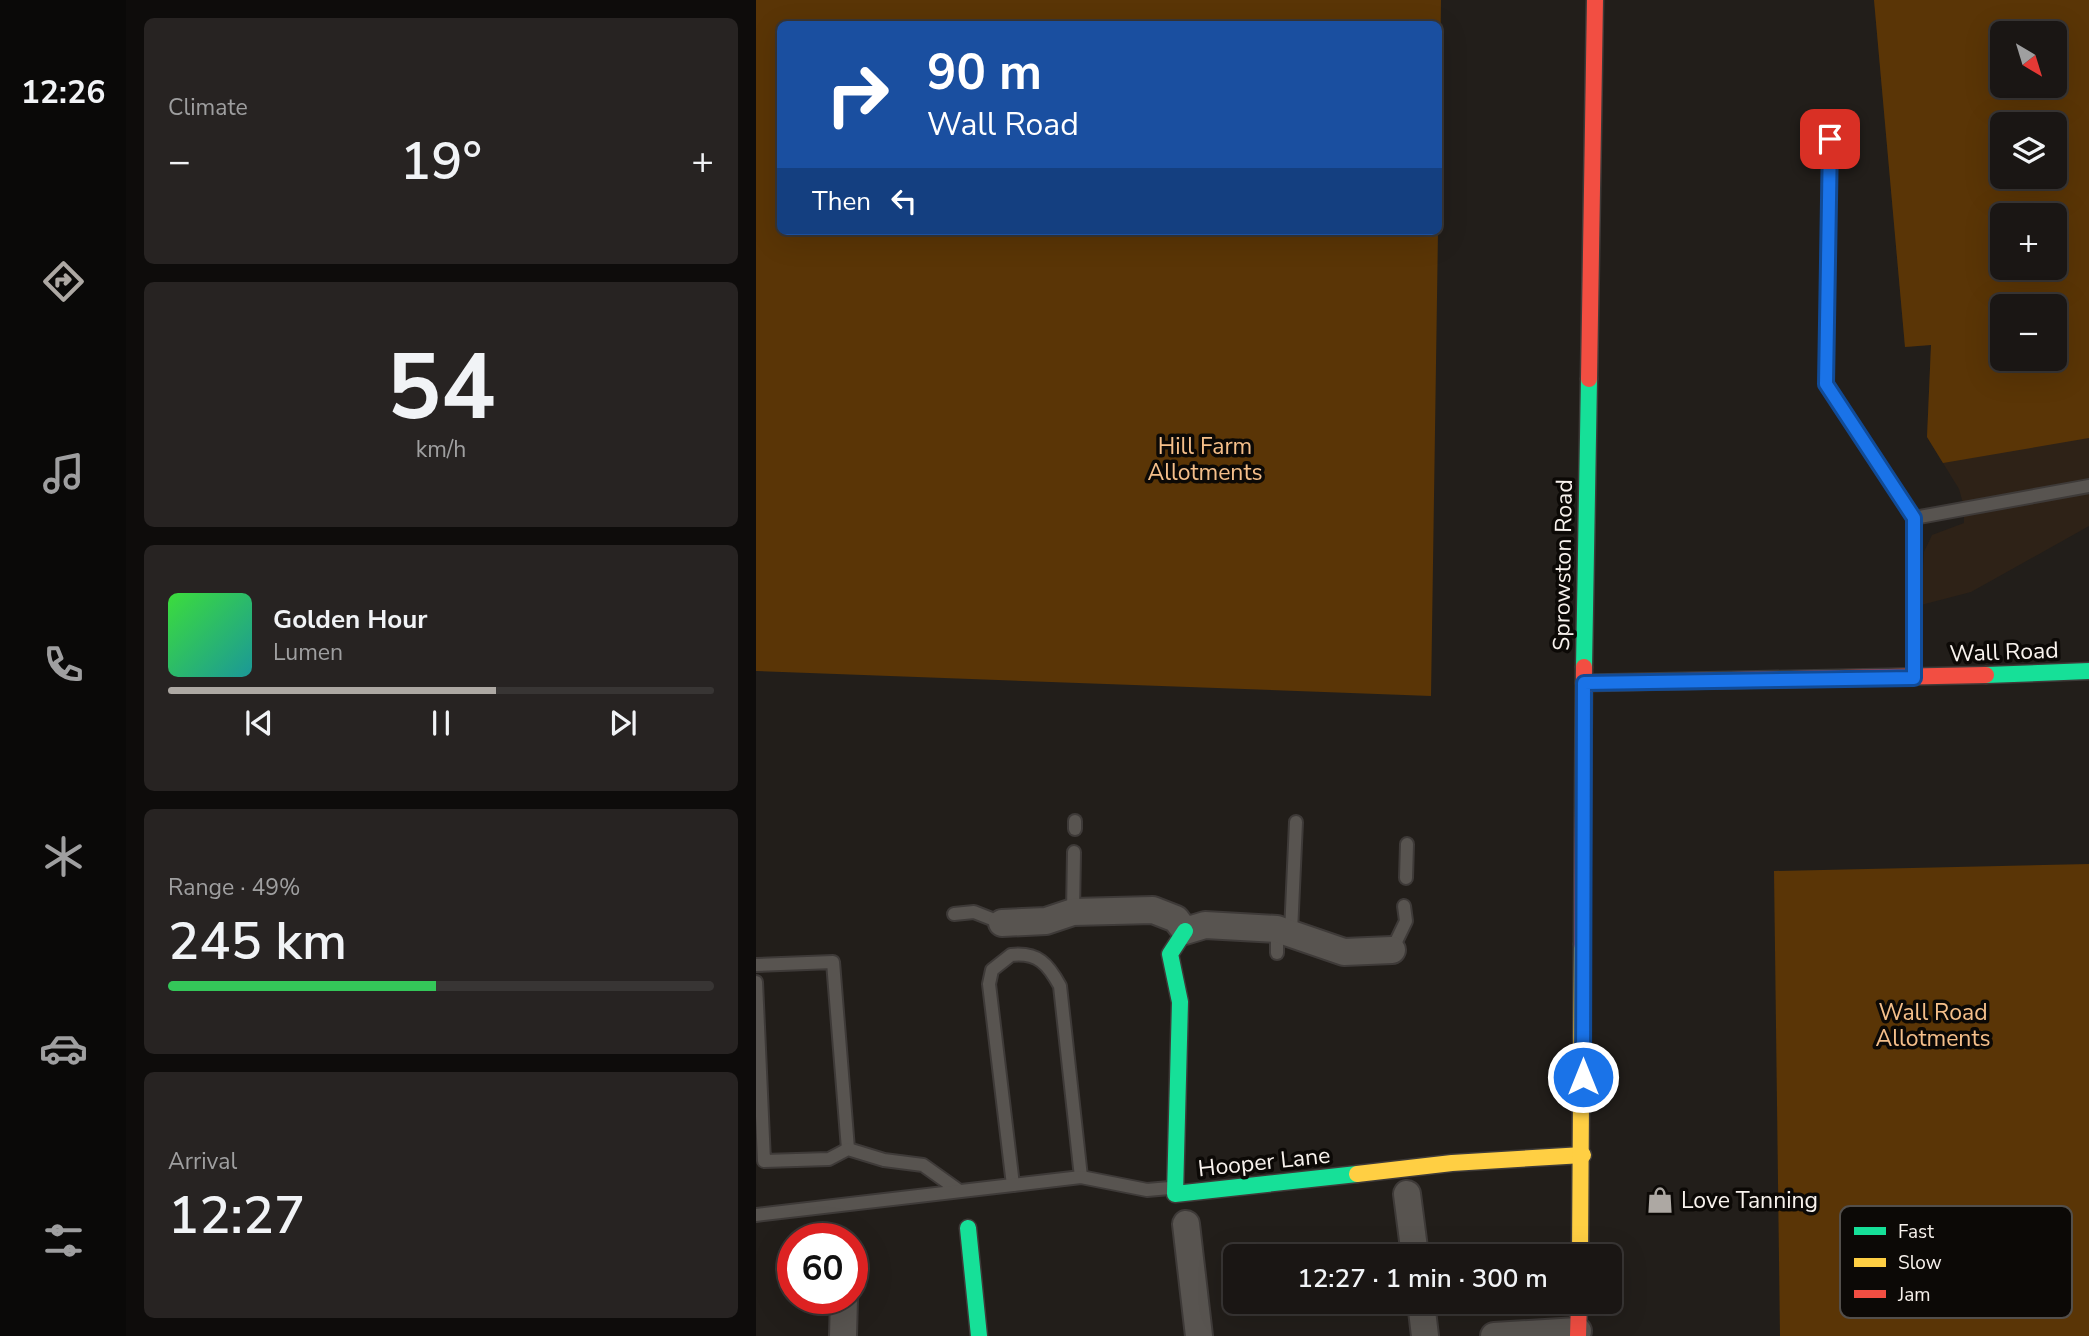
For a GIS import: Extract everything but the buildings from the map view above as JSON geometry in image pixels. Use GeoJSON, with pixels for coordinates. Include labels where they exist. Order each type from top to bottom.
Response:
{"type":"FeatureCollection","features":[{"type":"Feature","properties":{"kind":"street","name":"Sprowston Road"},"geometry":{"type":"LineString","coordinates":[[1580,1244],[1584,683],[1595,0]]}},
{"type":"Feature","properties":{"kind":"street","name":"Wall Road"},"geometry":{"type":"LineString","coordinates":[[1584,683],[1914,678],[2089,671]]}},
{"type":"Feature","properties":{"kind":"street"},"geometry":{"type":"LineString","coordinates":[[1002,923],[1046,921],[1073,912],[1153,910],[1177,919],[1185,931],[1205,925],[1344,952],[1392,950]]}},
{"type":"Feature","properties":{"kind":"street","name":"Hooper Lane"},"geometry":{"type":"LineString","coordinates":[[1185,931],[1170,954],[1180,1002],[1175,1194],[1452,1163],[1583,1155]]}},
{"type":"Feature","properties":{"kind":"street"},"geometry":{"type":"LineString","coordinates":[[1407,1194],[1413,1244]]}},
{"type":"Feature","properties":{"kind":"street"},"geometry":{"type":"LineString","coordinates":[[1186,1224],[1199,1336]]}},
{"type":"Feature","properties":{"kind":"street"},"geometry":{"type":"LineString","coordinates":[[968,1228],[979,1336]]}},
{"type":"Feature","properties":{"kind":"street"},"geometry":{"type":"LineString","coordinates":[[843,1336],[844,1314]]}},
{"type":"Feature","properties":{"kind":"street"},"geometry":{"type":"LineString","coordinates":[[1423,1314],[1426,1336]]}},
{"type":"Feature","properties":{"kind":"street"},"geometry":{"type":"LineString","coordinates":[[1494,1336],[1578,1334],[1579,1314]]}},
{"type":"Feature","properties":{"kind":"lane"},"geometry":{"type":"LineString","coordinates":[[1830,139],[1826,384],[1914,518],[1914,678]]}},
{"type":"Feature","properties":{"kind":"lane"},"geometry":{"type":"LineString","coordinates":[[1914,518],[2089,486]]}},
{"type":"Feature","properties":{"kind":"lane"},"geometry":{"type":"LineString","coordinates":[[1282,938],[1296,822]]}},
{"type":"Feature","properties":{"kind":"lane"},"geometry":{"type":"LineString","coordinates":[[1406,878],[1407,844]]}},
{"type":"Feature","properties":{"kind":"lane"},"geometry":{"type":"LineString","coordinates":[[1073,912],[1074,852]]}},
{"type":"Feature","properties":{"kind":"lane"},"geometry":{"type":"LineString","coordinates":[[1392,950],[1406,920],[1404,906]]}},
{"type":"Feature","properties":{"kind":"lane"},"geometry":{"type":"LineString","coordinates":[[954,914],[974,912],[1002,923]]}},
{"type":"Feature","properties":{"kind":"lane"},"geometry":{"type":"LineString","coordinates":[[1013,1185],[989,984],[992,970],[1011,955],[1031,955],[1041,959],[1050,967],[1060,986],[1081,1177]]}},
{"type":"Feature","properties":{"kind":"lane"},"geometry":{"type":"LineString","coordinates":[[756,965],[833,962],[848,1149]]}},
{"type":"Feature","properties":{"kind":"lane"},"geometry":{"type":"LineString","coordinates":[[756,982],[760,1161],[829,1158],[848,1149],[884,1160],[923,1165],[958,1190]]}},
{"type":"Feature","properties":{"kind":"lane"},"geometry":{"type":"LineString","coordinates":[[756,1215],[1081,1177],[1147,1190],[1174,1187]]}},
{"type":"Feature","properties":{"kind":"shaded area"},"geometry":{"type":"Polygon","coordinates":[[[1874,0],[2089,0],[2089,526],[1971,592],[1921,605],[1924,552],[1932,535],[1964,523],[1964,507],[1959,489],[1927,437],[1931,345],[1905,347],[1874,0]]]}},
{"type":"Feature","properties":{"kind":"green space","name":"Hill Farm Allotments"},"geometry":{"type":"Polygon","coordinates":[[[756,0],[1441,0],[1441,21],[777,21],[777,235],[1438,235],[1431,696],[756,671],[756,0]]]}},
{"type":"Feature","properties":{"kind":"green space"},"geometry":{"type":"Polygon","coordinates":[[[1874,0],[2089,0],[2089,438],[1943,463],[1927,437],[1931,345],[1905,347],[1874,0]]]}},
{"type":"Feature","properties":{"kind":"green space","name":"Wall Road Allotments"},"geometry":{"type":"Polygon","coordinates":[[[2089,864],[2089,1336],[1780,1336],[1774,871],[2089,864]]]}},
{"type":"Feature","properties":{"kind":"traffic: fast"},"geometry":{"type":"LineString","coordinates":[[1584,667],[1589,379]]}},
{"type":"Feature","properties":{"kind":"traffic: fast"},"geometry":{"type":"LineString","coordinates":[[1986,675],[2089,671]]}},
{"type":"Feature","properties":{"kind":"traffic: fast"},"geometry":{"type":"LineString","coordinates":[[1185,931],[1170,954],[1180,1002],[1175,1194],[1357,1174]]}},
{"type":"Feature","properties":{"kind":"traffic: fast"},"geometry":{"type":"LineString","coordinates":[[968,1228],[979,1336]]}},
{"type":"Feature","properties":{"kind":"traffic: slow"},"geometry":{"type":"LineString","coordinates":[[1580,1244],[1582,944]]}},
{"type":"Feature","properties":{"kind":"traffic: slow"},"geometry":{"type":"LineString","coordinates":[[1357,1174],[1452,1163],[1583,1155]]}},
{"type":"Feature","properties":{"kind":"traffic: jam"},"geometry":{"type":"LineString","coordinates":[[1589,379],[1595,0]]}},
{"type":"Feature","properties":{"kind":"traffic: jam"},"geometry":{"type":"LineString","coordinates":[[1582,944],[1584,667]]}},
{"type":"Feature","properties":{"kind":"traffic: jam"},"geometry":{"type":"LineString","coordinates":[[1584,683],[1986,675]]}},
{"type":"Feature","properties":{"kind":"traffic: jam"},"geometry":{"type":"LineString","coordinates":[[1578,1336],[1579,1314]]}},
{"type":"Feature","properties":{"kind":"place","name":"Love Tanning"},"geometry":{"type":"Point","coordinates":[1660,1200]}},
{"type":"Feature","properties":{"kind":"route"},"geometry":{"type":"LineString","coordinates":[[1583,1077],[1584,683],[1914,678],[1914,518],[1892,480],[1826,384],[1830,139]]}}]}
